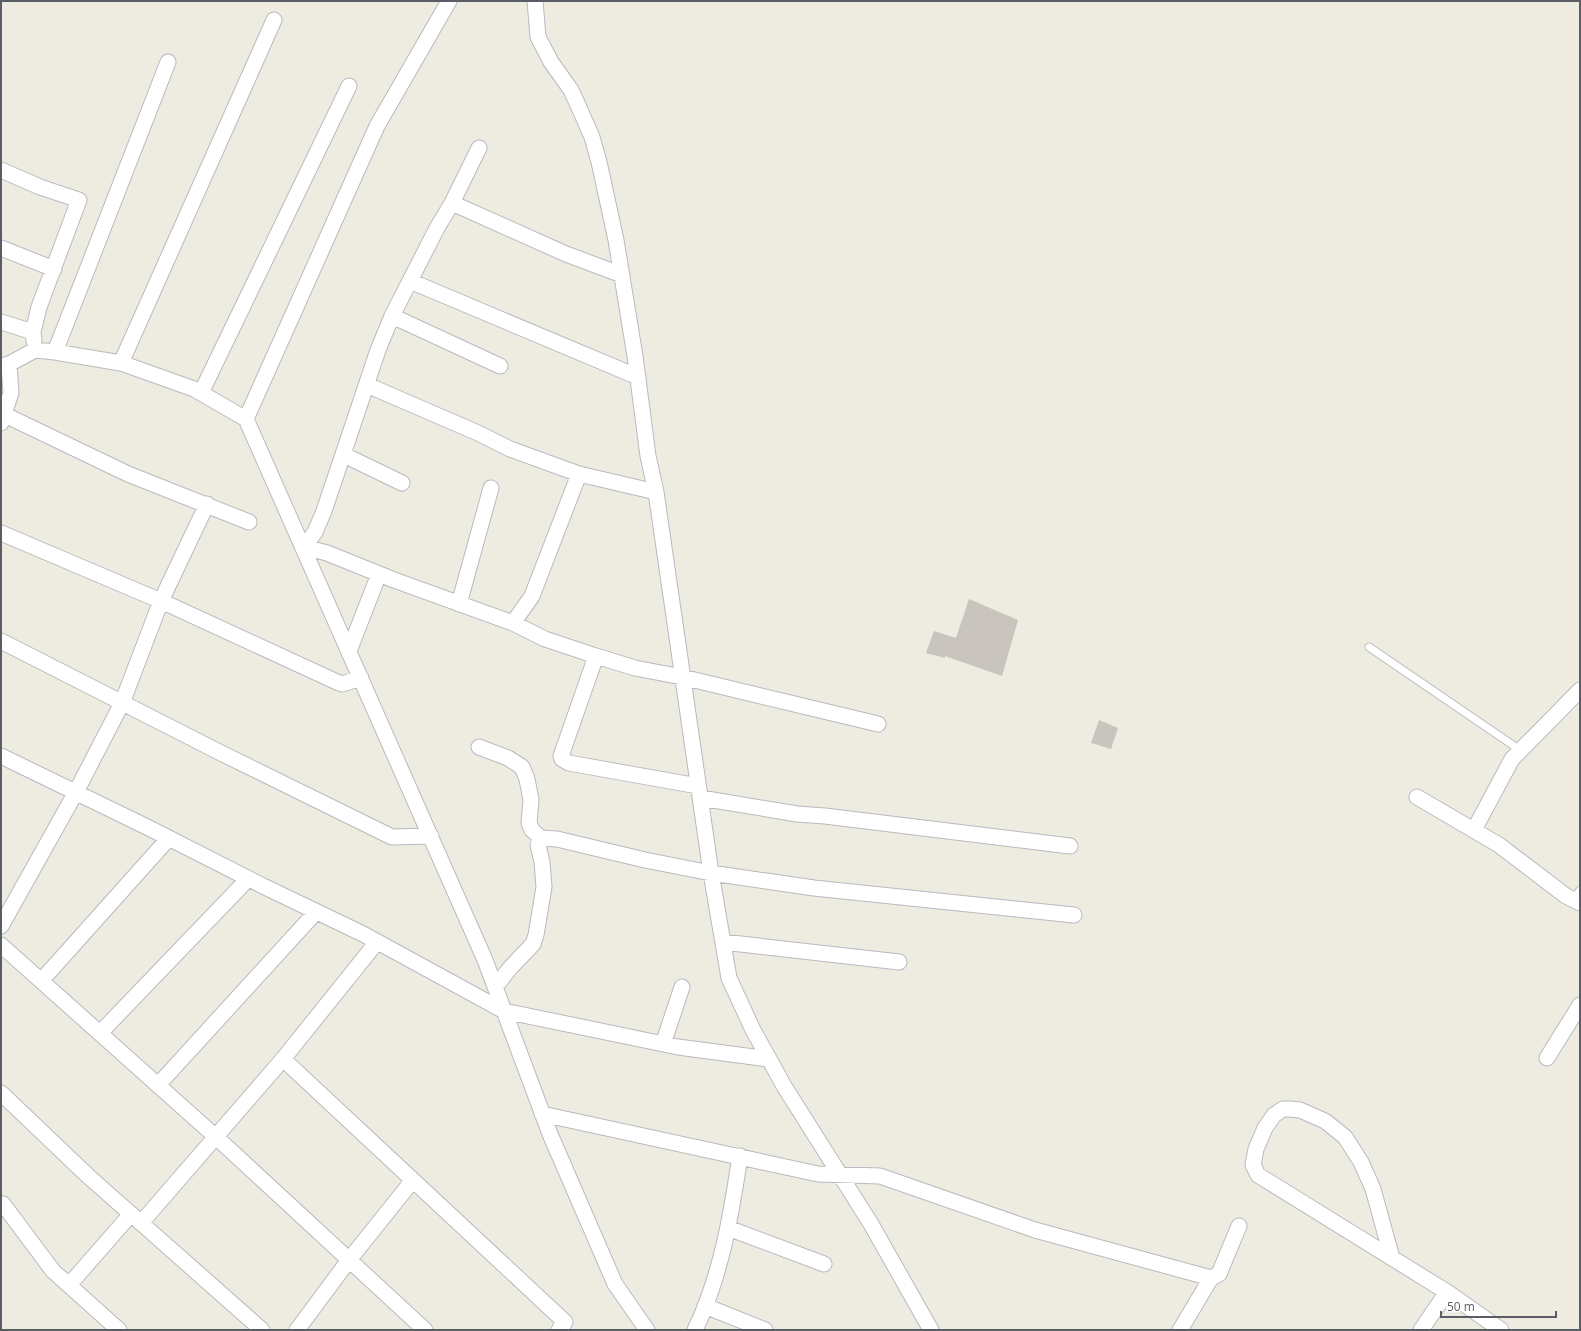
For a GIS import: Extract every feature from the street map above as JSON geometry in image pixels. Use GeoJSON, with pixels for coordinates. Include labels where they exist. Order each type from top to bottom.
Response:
{"type":"FeatureCollection","features":[{"type":"Feature","properties":{"kind":"street"},"geometry":{"type":"LineString","coordinates":[[246,419],[377,126],[449,1]]}},
{"type":"Feature","properties":{"kind":"street"},"geometry":{"type":"LineString","coordinates":[[535,1],[538,37],[559,74],[571,90],[592,137],[610,209],[638,377],[648,456],[656,492],[710,872],[729,978],[753,1030],[784,1086],[840,1174],[931,1330]]}},
{"type":"Feature","properties":{"kind":"street"},"geometry":{"type":"LineString","coordinates":[[121,363],[274,20]]}},
{"type":"Feature","properties":{"kind":"street"},"geometry":{"type":"LineString","coordinates":[[55,352],[168,62]]}},
{"type":"Feature","properties":{"kind":"street"},"geometry":{"type":"LineString","coordinates":[[201,393],[349,86]]}},
{"type":"Feature","properties":{"kind":"street"},"geometry":{"type":"LineString","coordinates":[[304,547],[315,532],[344,455],[378,350],[392,316],[437,228],[452,203],[479,148]]}},
{"type":"Feature","properties":{"kind":"street"},"geometry":{"type":"LineString","coordinates":[[1,170],[79,200],[39,307],[33,332],[35,350]]}},
{"type":"Feature","properties":{"kind":"street"},"geometry":{"type":"LineString","coordinates":[[452,203],[566,254],[622,275]]}},
{"type":"Feature","properties":{"kind":"street"},"geometry":{"type":"LineString","coordinates":[[1,248],[54,270]]}},
{"type":"Feature","properties":{"kind":"street"},"geometry":{"type":"LineString","coordinates":[[410,281],[638,377]]}},
{"type":"Feature","properties":{"kind":"street"},"geometry":{"type":"LineString","coordinates":[[392,316],[500,366]]}},
{"type":"Feature","properties":{"kind":"street"},"geometry":{"type":"LineString","coordinates":[[1,322],[33,332]]}},
{"type":"Feature","properties":{"kind":"street"},"geometry":{"type":"LineString","coordinates":[[249,522],[207,504],[128,474],[3,420],[11,393],[5,365],[35,350],[121,363],[194,389],[246,419],[362,678],[485,960],[550,1134],[615,1284],[647,1330]]}},
{"type":"Feature","properties":{"kind":"street"},"geometry":{"type":"LineString","coordinates":[[367,385],[478,433],[510,449],[579,474],[656,492]]}},
{"type":"Feature","properties":{"kind":"street"},"geometry":{"type":"LineString","coordinates":[[344,455],[402,483]]}},
{"type":"Feature","properties":{"kind":"street"},"geometry":{"type":"LineString","coordinates":[[512,624],[532,596],[579,474]]}},
{"type":"Feature","properties":{"kind":"street"},"geometry":{"type":"LineString","coordinates":[[459,604],[491,488]]}},
{"type":"Feature","properties":{"kind":"street"},"geometry":{"type":"LineString","coordinates":[[1,926],[76,792],[122,703],[161,601],[207,504]]}},
{"type":"Feature","properties":{"kind":"street"},"geometry":{"type":"LineString","coordinates":[[1,533],[161,601],[339,683],[342,684],[362,678]]}},
{"type":"Feature","properties":{"kind":"street"},"geometry":{"type":"LineString","coordinates":[[304,547],[327,553],[512,624],[545,639],[596,656],[635,668],[682,677],[878,724]]}},
{"type":"Feature","properties":{"kind":"street"},"geometry":{"type":"LineString","coordinates":[[350,651],[380,574]]}},
{"type":"Feature","properties":{"kind":"street"},"geometry":{"type":"LineString","coordinates":[[1,642],[392,837],[431,836]]}},
{"type":"Feature","properties":{"kind":"street"},"geometry":{"type":"LineString","coordinates":[[596,656],[561,756],[562,759],[569,763],[797,814],[825,816],[1070,846]]}},
{"type":"Feature","properties":{"kind":"street"},"geometry":{"type":"LineString","coordinates":[[1474,830],[1512,759],[1580,690]]}},
{"type":"Feature","properties":{"kind":"street"},"geometry":{"type":"LineString","coordinates":[[479,747],[508,758],[522,767],[527,779],[531,800],[529,823],[532,830],[541,838],[556,839],[645,860],[710,872],[814,888],[1074,915]]}},
{"type":"Feature","properties":{"kind":"street"},"geometry":{"type":"LineString","coordinates":[[1,756],[377,942],[504,1011],[664,1044],[769,1059]]}},
{"type":"Feature","properties":{"kind":"street"},"geometry":{"type":"LineString","coordinates":[[1417,797],[1499,845],[1578,898]]}},
{"type":"Feature","properties":{"kind":"street"},"geometry":{"type":"LineString","coordinates":[[41,980],[169,838]]}},
{"type":"Feature","properties":{"kind":"street"},"geometry":{"type":"LineString","coordinates":[[495,987],[511,967],[533,944],[536,935],[544,887],[542,862],[538,845],[541,838]]}},
{"type":"Feature","properties":{"kind":"street"},"geometry":{"type":"LineString","coordinates":[[100,1033],[248,879]]}},
{"type":"Feature","properties":{"kind":"street"},"geometry":{"type":"LineString","coordinates":[[158,1085],[316,912]]}},
{"type":"Feature","properties":{"kind":"street"},"geometry":{"type":"LineString","coordinates":[[69,1285],[216,1137],[283,1059],[377,942]]}},
{"type":"Feature","properties":{"kind":"street"},"geometry":{"type":"LineString","coordinates":[[723,942],[899,962]]}},
{"type":"Feature","properties":{"kind":"street"},"geometry":{"type":"LineString","coordinates":[[1,945],[216,1137],[425,1330]]}},
{"type":"Feature","properties":{"kind":"street"},"geometry":{"type":"LineString","coordinates":[[664,1044],[682,987]]}},
{"type":"Feature","properties":{"kind":"street"},"geometry":{"type":"LineString","coordinates":[[1547,1058],[1580,1005]]}},
{"type":"Feature","properties":{"kind":"street"},"geometry":{"type":"LineString","coordinates":[[283,1059],[564,1322],[559,1330]]}},
{"type":"Feature","properties":{"kind":"street"},"geometry":{"type":"LineString","coordinates":[[1,1093],[88,1176],[262,1330]]}},
{"type":"Feature","properties":{"kind":"street"},"geometry":{"type":"LineString","coordinates":[[1392,1258],[1373,1189],[1361,1162],[1345,1137],[1325,1121],[1300,1110],[1283,1109],[1274,1115],[1264,1128],[1256,1149],[1253,1165],[1258,1175],[1392,1258],[1447,1292],[1501,1330]]}},
{"type":"Feature","properties":{"kind":"street"},"geometry":{"type":"LineString","coordinates":[[542,1114],[818,1174],[880,1176],[1035,1230],[1211,1278]]}},
{"type":"Feature","properties":{"kind":"street"},"geometry":{"type":"LineString","coordinates":[[695,1330],[705,1306],[724,1246],[740,1156]]}},
{"type":"Feature","properties":{"kind":"street"},"geometry":{"type":"LineString","coordinates":[[297,1330],[349,1260],[412,1180]]}},
{"type":"Feature","properties":{"kind":"street"},"geometry":{"type":"LineString","coordinates":[[4,1204],[54,1271],[119,1330]]}},
{"type":"Feature","properties":{"kind":"street"},"geometry":{"type":"LineString","coordinates":[[1180,1330],[1211,1278],[1219,1274],[1239,1226]]}},
{"type":"Feature","properties":{"kind":"street"},"geometry":{"type":"LineString","coordinates":[[728,1228],[824,1264]]}},
{"type":"Feature","properties":{"kind":"street"},"geometry":{"type":"LineString","coordinates":[[1421,1330],[1447,1292]]}},
{"type":"Feature","properties":{"kind":"street"},"geometry":{"type":"LineString","coordinates":[[705,1306],[765,1330]]}},
{"type":"Feature","properties":{"kind":"lane"},"geometry":{"type":"LineString","coordinates":[[1369,647],[1520,750]]}},
{"type":"Feature","properties":{"kind":"building"},"geometry":{"type":"Polygon","coordinates":[[[969,599],[1018,620],[1002,676],[945,656],[945,658],[926,653],[934,631],[956,638],[969,599]]]}},
{"type":"Feature","properties":{"kind":"building"},"geometry":{"type":"Polygon","coordinates":[[[1099,720],[1118,728],[1111,749],[1091,743],[1099,720]]]}}]}
